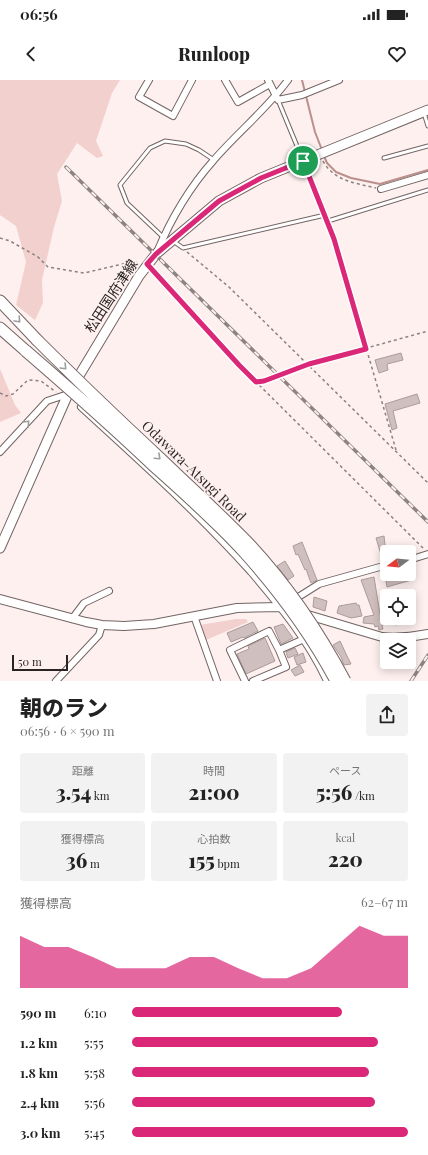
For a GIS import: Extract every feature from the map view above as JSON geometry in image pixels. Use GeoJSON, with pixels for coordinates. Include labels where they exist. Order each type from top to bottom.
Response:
{"type":"FeatureCollection","features":[{"type":"Feature","properties":{"kind":"highway","name":"Odawara-Atsugi Road"},"geometry":{"type":"LineString","coordinates":[[0,301],[36,340],[85,389],[212,507],[250,546],[284,586],[312,625],[345,681]]}},
{"type":"Feature","properties":{"kind":"highway","name":"Odawara-Atsugi Road"},"geometry":{"type":"LineString","coordinates":[[0,328],[85,402],[204,512],[244,552],[277,590],[305,628],[336,681]]}},
{"type":"Feature","properties":{"kind":"main road","name":"松田国府津線"},"geometry":{"type":"LineString","coordinates":[[0,548],[68,394],[83,366],[147,264],[156,254],[219,201],[261,178],[426,110]]}},
{"type":"Feature","properties":{"kind":"street"},"geometry":{"type":"LineString","coordinates":[[149,80],[139,97],[173,116],[192,80]]}},
{"type":"Feature","properties":{"kind":"street"},"geometry":{"type":"LineString","coordinates":[[226,80],[238,102],[269,82],[277,98]]}},
{"type":"Feature","properties":{"kind":"street"},"geometry":{"type":"LineString","coordinates":[[156,254],[167,227],[196,180],[214,160],[277,98],[288,80]]}},
{"type":"Feature","properties":{"kind":"street"},"geometry":{"type":"LineString","coordinates":[[277,98],[302,94],[339,80]]}},
{"type":"Feature","properties":{"kind":"street"},"geometry":{"type":"LineString","coordinates":[[381,189],[428,175]]}},
{"type":"Feature","properties":{"kind":"street"},"geometry":{"type":"LineString","coordinates":[[0,452],[47,401],[68,394],[227,545],[281,607],[304,639],[327,681]]}},
{"type":"Feature","properties":{"kind":"street"},"geometry":{"type":"LineString","coordinates":[[416,558],[428,554]]}},
{"type":"Feature","properties":{"kind":"street"},"geometry":{"type":"LineString","coordinates":[[281,607],[319,584],[380,567]]}},
{"type":"Feature","properties":{"kind":"street"},"geometry":{"type":"LineString","coordinates":[[72,619],[84,603],[109,591]]}},
{"type":"Feature","properties":{"kind":"street"},"geometry":{"type":"LineString","coordinates":[[0,599],[72,619],[102,625],[139,626],[237,608],[281,607],[382,637],[395,638],[428,634]]}},
{"type":"Feature","properties":{"kind":"street"},"geometry":{"type":"LineString","coordinates":[[194,616],[217,681]]}},
{"type":"Feature","properties":{"kind":"street"},"geometry":{"type":"LineString","coordinates":[[56,681],[99,635],[102,625]]}},
{"type":"Feature","properties":{"kind":"street"},"geometry":{"type":"LineString","coordinates":[[245,681],[230,650],[269,632],[286,667],[253,681]]}},
{"type":"Feature","properties":{"kind":"street"},"geometry":{"type":"LineString","coordinates":[[279,650],[304,639]]}},
{"type":"Feature","properties":{"kind":"lane"},"geometry":{"type":"LineString","coordinates":[[277,98],[328,221],[346,282]]}},
{"type":"Feature","properties":{"kind":"lane"},"geometry":{"type":"LineString","coordinates":[[426,110],[428,126]]}},
{"type":"Feature","properties":{"kind":"lane"},"geometry":{"type":"LineString","coordinates":[[163,237],[127,203],[120,185],[150,148],[165,141],[186,144],[199,150],[214,160]]}},
{"type":"Feature","properties":{"kind":"lane"},"geometry":{"type":"LineString","coordinates":[[384,158],[428,146]]}},
{"type":"Feature","properties":{"kind":"lane"},"geometry":{"type":"LineString","coordinates":[[328,221],[428,190]]}},
{"type":"Feature","properties":{"kind":"lane"},"geometry":{"type":"LineString","coordinates":[[173,240],[183,248],[325,215]]}},
{"type":"Feature","properties":{"kind":"path"},"geometry":{"type":"LineString","coordinates":[[319,154],[330,172],[339,178],[351,183],[381,189]]}},
{"type":"Feature","properties":{"kind":"path"},"geometry":{"type":"LineString","coordinates":[[0,238],[38,257],[48,267],[84,273],[127,263],[144,262],[147,264],[239,365],[428,554]]}},
{"type":"Feature","properties":{"kind":"path"},"geometry":{"type":"LineString","coordinates":[[183,248],[229,287],[309,364],[428,483]]}},
{"type":"Feature","properties":{"kind":"path"},"geometry":{"type":"LineString","coordinates":[[346,282],[396,452]]}},
{"type":"Feature","properties":{"kind":"path"},"geometry":{"type":"LineString","coordinates":[[256,382],[264,381],[309,364],[428,331]]}},
{"type":"Feature","properties":{"kind":"path"},"geometry":{"type":"LineString","coordinates":[[0,393],[6,396],[14,394],[28,380],[41,380],[57,393],[68,394]]}},
{"type":"Feature","properties":{"kind":"shaded area"},"geometry":{"type":"Polygon","coordinates":[[[0,80],[120,80],[112,93],[96,141],[103,156],[97,158],[77,143],[57,174],[62,201],[54,227],[42,280],[43,303],[35,320],[16,305],[26,262],[16,226],[0,215],[0,80]]]}},
{"type":"Feature","properties":{"kind":"shaded area"},"geometry":{"type":"Polygon","coordinates":[[[0,369],[15,405],[21,413],[0,422],[0,369]]]}},
{"type":"Feature","properties":{"kind":"shaded area"},"geometry":{"type":"Polygon","coordinates":[[[236,619],[246,619],[248,622],[206,640],[200,625],[236,619]]]}},
{"type":"Feature","properties":{"kind":"building"},"geometry":{"type":"Polygon","coordinates":[[[401,353],[403,360],[387,364],[388,370],[379,373],[375,360],[401,353]]]}},
{"type":"Feature","properties":{"kind":"building"},"geometry":{"type":"Polygon","coordinates":[[[417,394],[420,403],[393,411],[397,428],[392,430],[385,404],[417,394]]]}},
{"type":"Feature","properties":{"kind":"building"},"geometry":{"type":"Polygon","coordinates":[[[384,536],[385,545],[380,545],[380,551],[376,538],[384,536]]]}},
{"type":"Feature","properties":{"kind":"building"},"geometry":{"type":"Polygon","coordinates":[[[302,542],[317,580],[311,583],[306,569],[305,570],[298,554],[296,555],[293,546],[302,542]]]}},
{"type":"Feature","properties":{"kind":"building"},"geometry":{"type":"Polygon","coordinates":[[[285,561],[294,576],[288,580],[277,566],[285,561]]]}},
{"type":"Feature","properties":{"kind":"building"},"geometry":{"type":"Polygon","coordinates":[[[374,577],[380,614],[380,625],[382,625],[383,629],[379,630],[378,626],[375,627],[374,624],[363,623],[364,617],[374,615],[361,580],[374,577]]]}},
{"type":"Feature","properties":{"kind":"building"},"geometry":{"type":"Polygon","coordinates":[[[386,581],[408,581],[387,587],[386,581]]]}},
{"type":"Feature","properties":{"kind":"building"},"geometry":{"type":"Polygon","coordinates":[[[314,597],[327,601],[325,611],[313,607],[314,597]]]}},
{"type":"Feature","properties":{"kind":"building"},"geometry":{"type":"Polygon","coordinates":[[[356,603],[359,605],[362,616],[351,618],[337,613],[339,606],[356,603]]]}},
{"type":"Feature","properties":{"kind":"building"},"geometry":{"type":"Polygon","coordinates":[[[253,622],[258,631],[244,638],[243,637],[231,642],[227,633],[253,622]]]}},
{"type":"Feature","properties":{"kind":"building"},"geometry":{"type":"Polygon","coordinates":[[[283,624],[293,638],[281,644],[274,627],[283,624]]]}},
{"type":"Feature","properties":{"kind":"building"},"geometry":{"type":"Polygon","coordinates":[[[265,638],[275,661],[246,674],[237,654],[249,649],[248,646],[265,638]]]}},
{"type":"Feature","properties":{"kind":"building"},"geometry":{"type":"Polygon","coordinates":[[[340,641],[351,664],[344,665],[341,657],[333,645],[340,641]]]}},
{"type":"Feature","properties":{"kind":"building"},"geometry":{"type":"Polygon","coordinates":[[[295,648],[298,654],[288,658],[286,652],[295,648]]]}},
{"type":"Feature","properties":{"kind":"building"},"geometry":{"type":"Polygon","coordinates":[[[303,653],[306,662],[297,665],[294,657],[303,653]]]}},
{"type":"Feature","properties":{"kind":"building"},"geometry":{"type":"Polygon","coordinates":[[[300,665],[304,672],[295,676],[291,670],[300,665]]]}},
{"type":"Feature","properties":{"kind":"waterway"},"geometry":{"type":"LineString","coordinates":[[302,80],[315,132],[322,150]]}},
{"type":"Feature","properties":{"kind":"waterway"},"geometry":{"type":"LineString","coordinates":[[324,156],[327,163],[336,172],[351,178],[380,184],[428,170]]}},
{"type":"Feature","properties":{"kind":"railway"},"geometry":{"type":"LineString","coordinates":[[66,167],[428,522]]}},
{"type":"Feature","properties":{"kind":"railway"},"geometry":{"type":"LineString","coordinates":[[411,681],[428,655]]}},
{"type":"Feature","properties":{"kind":"route"},"geometry":{"type":"LineString","coordinates":[[303,161],[334,239],[366,349],[309,364],[264,381],[256,382],[147,264],[156,254],[219,201],[261,178],[303,161]]}}]}
